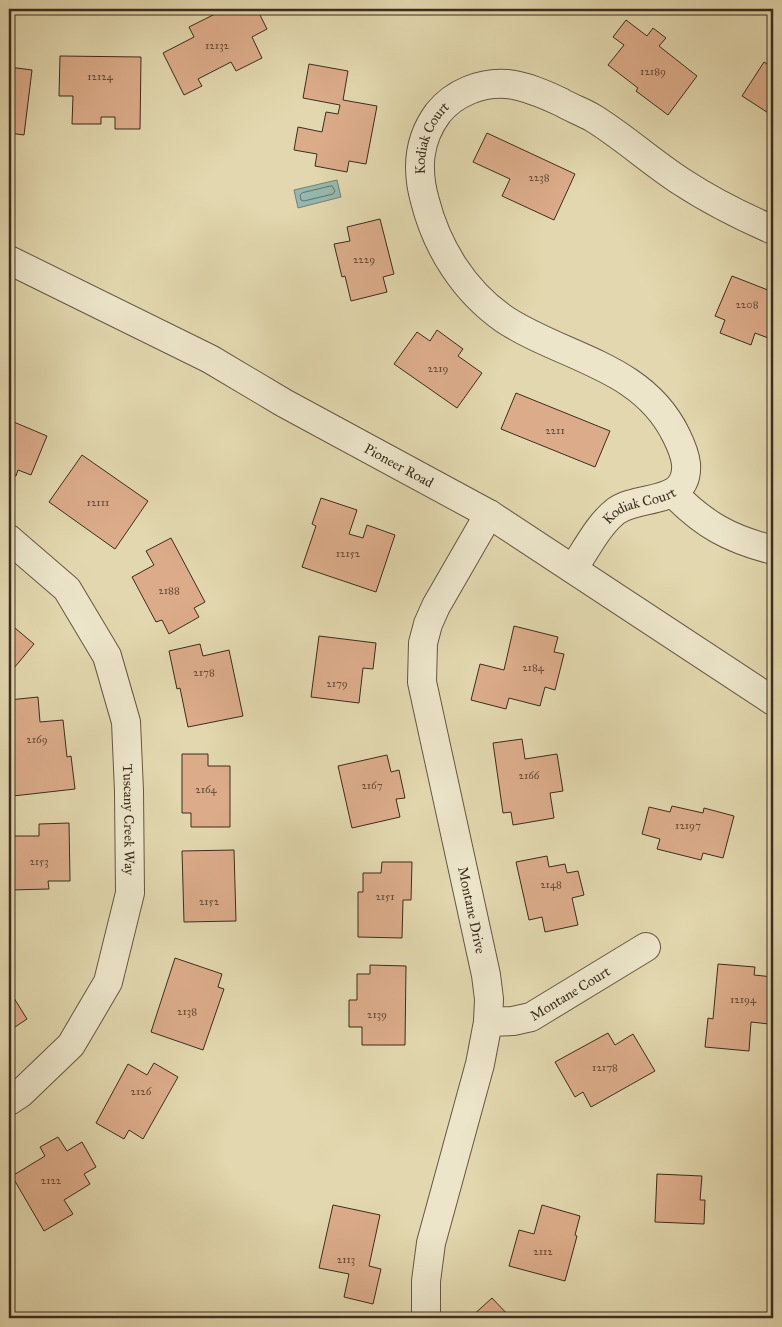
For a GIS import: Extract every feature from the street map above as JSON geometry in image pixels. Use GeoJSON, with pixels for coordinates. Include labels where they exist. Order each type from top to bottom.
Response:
{"type":"FeatureCollection","features":[{"type":"Feature","properties":{"kind":"street","name":"Kodiak Court"},"geometry":{"type":"LineString","coordinates":[[573,569],[597,533],[617,510],[673,492],[682,486],[686,475],[684,451],[672,426],[656,404],[635,385],[610,369],[533,335],[503,318],[477,297],[456,272],[438,242],[424,198],[419,174],[419,157],[430,124],[441,109],[456,96],[474,88],[492,84],[509,84],[526,88],[551,97],[592,118],[682,182],[746,218],[773,230]]}},
{"type":"Feature","properties":{"kind":"street","name":"Pioneer Road"},"geometry":{"type":"LineString","coordinates":[[9,260],[210,358],[284,403],[489,514],[773,701]]}},
{"type":"Feature","properties":{"kind":"street"},"geometry":{"type":"LineString","coordinates":[[673,492],[691,512],[711,526],[751,544],[773,550]]}},
{"type":"Feature","properties":{"kind":"street","name":"Montane Drive"},"geometry":{"type":"LineString","coordinates":[[426,1318],[426,1281],[431,1243],[480,1064],[488,1022],[489,999],[486,975],[422,682],[423,643],[428,624],[436,606],[489,514]]}},
{"type":"Feature","properties":{"kind":"street","name":"Tuscany Creek Way"},"geometry":{"type":"LineString","coordinates":[[9,538],[67,589],[107,656],[126,722],[130,893],[108,982],[81,1030],[71,1046],[21,1093],[9,1101]]}},
{"type":"Feature","properties":{"kind":"street","name":"Montane Court"},"geometry":{"type":"LineString","coordinates":[[488,1022],[513,1021],[531,1017],[646,946]]}},
{"type":"Feature","properties":{"kind":"water"},"geometry":{"type":"Polygon","coordinates":[[[337,180],[341,197],[298,208],[294,190],[337,180]]]}},
{"type":"Feature","properties":{"kind":"building"},"geometry":{"type":"Polygon","coordinates":[[[220,9],[257,9],[267,29],[252,37],[262,58],[236,71],[231,62],[198,79],[202,86],[184,95],[163,53],[194,37],[189,27],[221,11],[220,9]]]}},
{"type":"Feature","properties":{"kind":"building"},"geometry":{"type":"Polygon","coordinates":[[[626,20],[647,36],[653,28],[666,38],[659,46],[697,76],[668,115],[636,91],[638,88],[608,65],[624,45],[613,37],[626,20]]]}},
{"type":"Feature","properties":{"kind":"building"},"geometry":{"type":"Polygon","coordinates":[[[60,56],[141,57],[140,129],[115,129],[115,117],[101,117],[101,124],[72,124],[73,96],[59,96],[60,56]]]}},
{"type":"Feature","properties":{"kind":"building"},"geometry":{"type":"Polygon","coordinates":[[[764,62],[773,68],[773,116],[742,96],[764,62]]]}},
{"type":"Feature","properties":{"kind":"building"},"geometry":{"type":"Polygon","coordinates":[[[309,64],[348,71],[343,100],[377,106],[366,164],[349,161],[347,172],[315,166],[317,154],[294,150],[298,127],[322,132],[326,112],[338,114],[340,105],[303,98],[309,64]]]}},
{"type":"Feature","properties":{"kind":"building"},"geometry":{"type":"Polygon","coordinates":[[[9,67],[32,70],[24,135],[9,133],[9,67]]]}},
{"type":"Feature","properties":{"kind":"building"},"geometry":{"type":"Polygon","coordinates":[[[487,133],[575,174],[554,220],[502,196],[510,179],[473,162],[487,133]]]}},
{"type":"Feature","properties":{"kind":"building"},"geometry":{"type":"Polygon","coordinates":[[[380,219],[394,274],[383,277],[387,292],[351,301],[345,276],[342,277],[334,244],[350,241],[347,227],[380,219]]]}},
{"type":"Feature","properties":{"kind":"building"},"geometry":{"type":"Polygon","coordinates":[[[732,276],[773,292],[773,333],[771,339],[755,333],[751,345],[720,333],[725,320],[715,316],[732,276]]]}},
{"type":"Feature","properties":{"kind":"building"},"geometry":{"type":"Polygon","coordinates":[[[437,330],[463,349],[458,356],[482,373],[457,408],[394,364],[417,332],[430,341],[437,330]]]}},
{"type":"Feature","properties":{"kind":"building"},"geometry":{"type":"Polygon","coordinates":[[[516,393],[610,431],[595,467],[501,429],[516,393]]]}},
{"type":"Feature","properties":{"kind":"building"},"geometry":{"type":"Polygon","coordinates":[[[9,420],[47,436],[31,475],[18,470],[16,476],[9,474],[9,420]]]}},
{"type":"Feature","properties":{"kind":"building"},"geometry":{"type":"Polygon","coordinates":[[[82,455],[148,501],[115,549],[49,502],[82,455]]]}},
{"type":"Feature","properties":{"kind":"building"},"geometry":{"type":"Polygon","coordinates":[[[321,498],[357,510],[349,534],[363,538],[367,525],[395,535],[376,592],[302,567],[316,526],[312,524],[321,498]]]}},
{"type":"Feature","properties":{"kind":"building"},"geometry":{"type":"Polygon","coordinates":[[[171,538],[205,602],[194,608],[199,617],[169,634],[162,620],[156,622],[132,577],[154,565],[146,551],[171,538]]]}},
{"type":"Feature","properties":{"kind":"building"},"geometry":{"type":"Polygon","coordinates":[[[9,623],[34,644],[9,674],[9,623]]]}},
{"type":"Feature","properties":{"kind":"building"},"geometry":{"type":"Polygon","coordinates":[[[514,626],[558,637],[554,652],[564,654],[555,690],[545,687],[540,706],[509,698],[506,709],[471,700],[480,664],[504,670],[514,626]]]}},
{"type":"Feature","properties":{"kind":"building"},"geometry":{"type":"Polygon","coordinates":[[[319,636],[376,643],[373,669],[363,668],[359,703],[311,697],[319,636]]]}},
{"type":"Feature","properties":{"kind":"building"},"geometry":{"type":"Polygon","coordinates":[[[200,644],[203,656],[229,650],[243,716],[188,727],[180,688],[177,689],[169,651],[200,644]]]}},
{"type":"Feature","properties":{"kind":"building"},"geometry":{"type":"Polygon","coordinates":[[[38,697],[40,722],[63,720],[67,757],[71,756],[75,789],[13,796],[9,754],[9,725],[12,724],[9,700],[38,697]]]}},
{"type":"Feature","properties":{"kind":"building"},"geometry":{"type":"Polygon","coordinates":[[[522,739],[525,759],[557,754],[563,791],[550,793],[554,818],[513,825],[511,812],[503,813],[493,743],[522,739]]]}},
{"type":"Feature","properties":{"kind":"building"},"geometry":{"type":"Polygon","coordinates":[[[182,754],[208,754],[208,766],[230,766],[230,827],[191,827],[191,813],[182,813],[182,754]]]}},
{"type":"Feature","properties":{"kind":"building"},"geometry":{"type":"Polygon","coordinates":[[[387,755],[391,772],[399,770],[405,798],[396,799],[400,817],[352,828],[338,766],[387,755]]]}},
{"type":"Feature","properties":{"kind":"building"},"geometry":{"type":"Polygon","coordinates":[[[672,806],[703,813],[704,808],[734,816],[723,858],[703,853],[701,860],[657,849],[660,839],[642,834],[649,807],[670,812],[672,806]]]}},
{"type":"Feature","properties":{"kind":"building"},"geometry":{"type":"Polygon","coordinates":[[[69,823],[70,881],[48,881],[49,889],[10,890],[9,836],[39,836],[39,824],[69,823]]]}},
{"type":"Feature","properties":{"kind":"building"},"geometry":{"type":"Polygon","coordinates":[[[234,850],[236,921],[184,922],[182,851],[234,850]]]}},
{"type":"Feature","properties":{"kind":"building"},"geometry":{"type":"Polygon","coordinates":[[[547,856],[549,867],[565,864],[567,873],[578,871],[584,895],[572,898],[578,925],[545,932],[542,917],[529,920],[516,862],[547,856]]]}},
{"type":"Feature","properties":{"kind":"building"},"geometry":{"type":"Polygon","coordinates":[[[382,862],[412,862],[411,900],[403,900],[402,938],[358,937],[358,892],[363,892],[363,873],[381,873],[382,862]]]}},
{"type":"Feature","properties":{"kind":"building"},"geometry":{"type":"Polygon","coordinates":[[[175,958],[222,974],[218,987],[224,989],[203,1050],[151,1032],[175,958]]]}},
{"type":"Feature","properties":{"kind":"building"},"geometry":{"type":"Polygon","coordinates":[[[718,964],[755,967],[754,975],[773,977],[769,1024],[751,1022],[749,1051],[705,1047],[708,1018],[713,1019],[718,964]]]}},
{"type":"Feature","properties":{"kind":"building"},"geometry":{"type":"Polygon","coordinates":[[[370,965],[406,966],[405,1045],[362,1045],[362,1027],[349,1027],[349,1000],[357,1000],[357,974],[370,974],[370,965]]]}},
{"type":"Feature","properties":{"kind":"building"},"geometry":{"type":"Polygon","coordinates":[[[9,990],[27,1019],[9,1031],[9,990]]]}},
{"type":"Feature","properties":{"kind":"building"},"geometry":{"type":"Polygon","coordinates":[[[608,1033],[615,1045],[633,1034],[655,1071],[591,1107],[583,1092],[575,1097],[555,1062],[608,1033]]]}},
{"type":"Feature","properties":{"kind":"building"},"geometry":{"type":"Polygon","coordinates":[[[154,1063],[178,1077],[143,1139],[129,1130],[124,1139],[96,1123],[128,1064],[147,1075],[154,1063]]]}},
{"type":"Feature","properties":{"kind":"building"},"geometry":{"type":"Polygon","coordinates":[[[58,1137],[67,1151],[82,1142],[96,1167],[84,1174],[90,1184],[64,1200],[73,1214],[44,1231],[12,1176],[45,1156],[40,1147],[58,1137]]]}},
{"type":"Feature","properties":{"kind":"building"},"geometry":{"type":"Polygon","coordinates":[[[657,1174],[702,1176],[700,1200],[705,1200],[704,1224],[655,1222],[657,1174]]]}},
{"type":"Feature","properties":{"kind":"building"},"geometry":{"type":"Polygon","coordinates":[[[333,1205],[380,1215],[369,1266],[381,1269],[373,1304],[344,1297],[349,1274],[319,1268],[333,1205]]]}},
{"type":"Feature","properties":{"kind":"building"},"geometry":{"type":"Polygon","coordinates":[[[542,1205],[580,1216],[575,1235],[577,1236],[565,1281],[509,1266],[519,1230],[534,1234],[542,1205]]]}},
{"type":"Feature","properties":{"kind":"building"},"geometry":{"type":"Polygon","coordinates":[[[492,1298],[511,1318],[471,1317],[492,1298]]]}}]}
